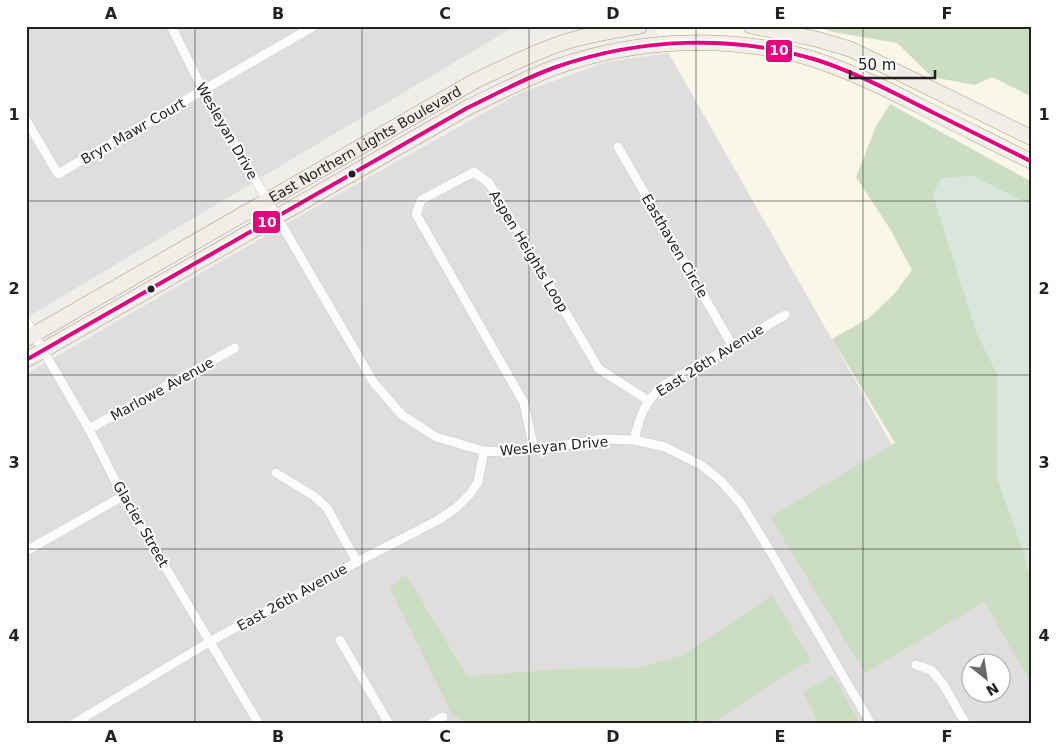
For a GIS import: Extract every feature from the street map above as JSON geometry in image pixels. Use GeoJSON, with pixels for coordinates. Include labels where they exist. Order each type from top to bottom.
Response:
{"type":"FeatureCollection","features":[{"type":"Feature","properties":{"kind":"main road","name":"East Northern Lights Boulevard"},"geometry":{"type":"LineString","coordinates":[[29,331],[267,200],[475,81],[531,55],[567,42],[601,33],[640,26]]}},
{"type":"Feature","properties":{"kind":"main road"},"geometry":{"type":"LineString","coordinates":[[751,26],[816,39],[850,49],[1032,138]]}},
{"type":"Feature","properties":{"kind":"main road","name":"East Northern Lights Boulevard"},"geometry":{"type":"LineString","coordinates":[[26,360],[467,108],[556,67],[592,56],[636,47],[673,43],[714,43],[751,46],[786,52],[818,61],[887,90],[1032,162]]}},
{"type":"Feature","properties":{"kind":"street","name":"Wesleyan Drive"},"geometry":{"type":"LineString","coordinates":[[171,26],[203,90],[374,383],[402,415],[436,437],[484,451],[534,450],[602,439],[634,440],[664,447],[701,466],[720,480],[742,505],[774,556],[870,724]]}},
{"type":"Feature","properties":{"kind":"street","name":"Bryn Mawr Court"},"geometry":{"type":"LineString","coordinates":[[26,120],[58,174],[314,26]]}},
{"type":"Feature","properties":{"kind":"street","name":"Easthaven Circle"},"geometry":{"type":"LineString","coordinates":[[618,147],[732,345]]}},
{"type":"Feature","properties":{"kind":"street","name":"Aspen Heights Loop"},"geometry":{"type":"LineString","coordinates":[[534,450],[531,428],[524,403],[416,214],[421,200],[474,172],[489,183],[599,369],[649,401]]}},
{"type":"Feature","properties":{"kind":"street","name":"East 26th Avenue"},"geometry":{"type":"LineString","coordinates":[[634,440],[641,414],[652,395],[664,385],[785,315]]}},
{"type":"Feature","properties":{"kind":"street","name":"Glacier Street"},"geometry":{"type":"LineString","coordinates":[[29,331],[43,350],[89,429],[123,496],[259,724]]}},
{"type":"Feature","properties":{"kind":"street","name":"Marlowe Avenue"},"geometry":{"type":"LineString","coordinates":[[89,429],[235,348]]}},
{"type":"Feature","properties":{"kind":"street","name":"East 26th Avenue"},"geometry":{"type":"LineString","coordinates":[[73,724],[211,642],[440,519],[457,507],[470,494],[478,482],[484,451]]}},
{"type":"Feature","properties":{"kind":"street"},"geometry":{"type":"LineString","coordinates":[[276,473],[314,496],[327,508],[357,562]]}},
{"type":"Feature","properties":{"kind":"street"},"geometry":{"type":"LineString","coordinates":[[26,551],[123,496]]}},
{"type":"Feature","properties":{"kind":"street"},"geometry":{"type":"LineString","coordinates":[[340,640],[389,724]]}},
{"type":"Feature","properties":{"kind":"street"},"geometry":{"type":"LineString","coordinates":[[916,665],[931,670],[943,684],[966,724]]}},
{"type":"Feature","properties":{"kind":"street"},"geometry":{"type":"LineString","coordinates":[[431,724],[443,717]]}},
{"type":"Feature","properties":{"kind":"shaded area"},"geometry":{"type":"Polygon","coordinates":[[[26,26],[515,26],[26,318],[26,26]]]}},
{"type":"Feature","properties":{"kind":"shaded area"},"geometry":{"type":"Polygon","coordinates":[[[469,26],[515,26],[480,46],[469,26]]]}},
{"type":"Feature","properties":{"kind":"shaded area"},"geometry":{"type":"Polygon","coordinates":[[[653,26],[1032,26],[1032,576],[983,604],[653,26]]]}},
{"type":"Feature","properties":{"kind":"shaded area"},"geometry":{"type":"Polygon","coordinates":[[[669,53],[1032,680],[1032,724],[26,724],[26,374],[303,214],[520,93],[607,62],[669,53]]]}},
{"type":"Feature","properties":{"kind":"shaded area"},"geometry":{"type":"Polygon","coordinates":[[[972,176],[1032,206],[1032,583],[1024,553],[997,477],[997,373],[977,333],[933,194],[941,178],[972,176]]]}},
{"type":"Feature","properties":{"kind":"shaded area"},"geometry":{"type":"Polygon","coordinates":[[[360,242],[378,274],[368,280],[379,298],[358,310],[329,260],[360,242]]]}},
{"type":"Feature","properties":{"kind":"shaded area"},"geometry":{"type":"Polygon","coordinates":[[[809,313],[884,448],[769,515],[743,478],[725,461],[688,438],[654,425],[654,416],[669,394],[809,313]]]}},
{"type":"Feature","properties":{"kind":"shaded area"},"geometry":{"type":"Polygon","coordinates":[[[814,331],[877,438],[867,442],[872,450],[779,504],[763,475],[819,443],[826,416],[792,359],[805,336],[814,331]]]}},
{"type":"Feature","properties":{"kind":"green space"},"geometry":{"type":"Polygon","coordinates":[[[815,26],[1032,26],[1032,97],[992,77],[975,85],[932,77],[897,43],[833,32],[815,26]]]}},
{"type":"Feature","properties":{"kind":"green space"},"geometry":{"type":"Polygon","coordinates":[[[890,104],[1032,182],[1032,206],[972,176],[933,194],[977,333],[997,373],[997,477],[1024,553],[1032,583],[1032,684],[984,602],[865,673],[770,517],[895,443],[832,339],[869,318],[895,293],[912,270],[890,229],[856,177],[876,126],[890,104]]]}},
{"type":"Feature","properties":{"kind":"green space"},"geometry":{"type":"Polygon","coordinates":[[[406,575],[467,676],[567,669],[638,668],[683,655],[772,595],[811,660],[771,684],[712,724],[471,724],[453,716],[389,587],[406,575]]]}},
{"type":"Feature","properties":{"kind":"green space"},"geometry":{"type":"Polygon","coordinates":[[[833,675],[860,724],[819,724],[803,692],[833,675]]]}},
{"type":"Feature","properties":{"kind":"transit line","name":"10"},"geometry":{"type":"LineString","coordinates":[[26,360],[467,108],[544,71],[588,57],[620,50],[653,45],[719,43],[752,46],[817,60],[876,84],[1032,162]]}}]}
